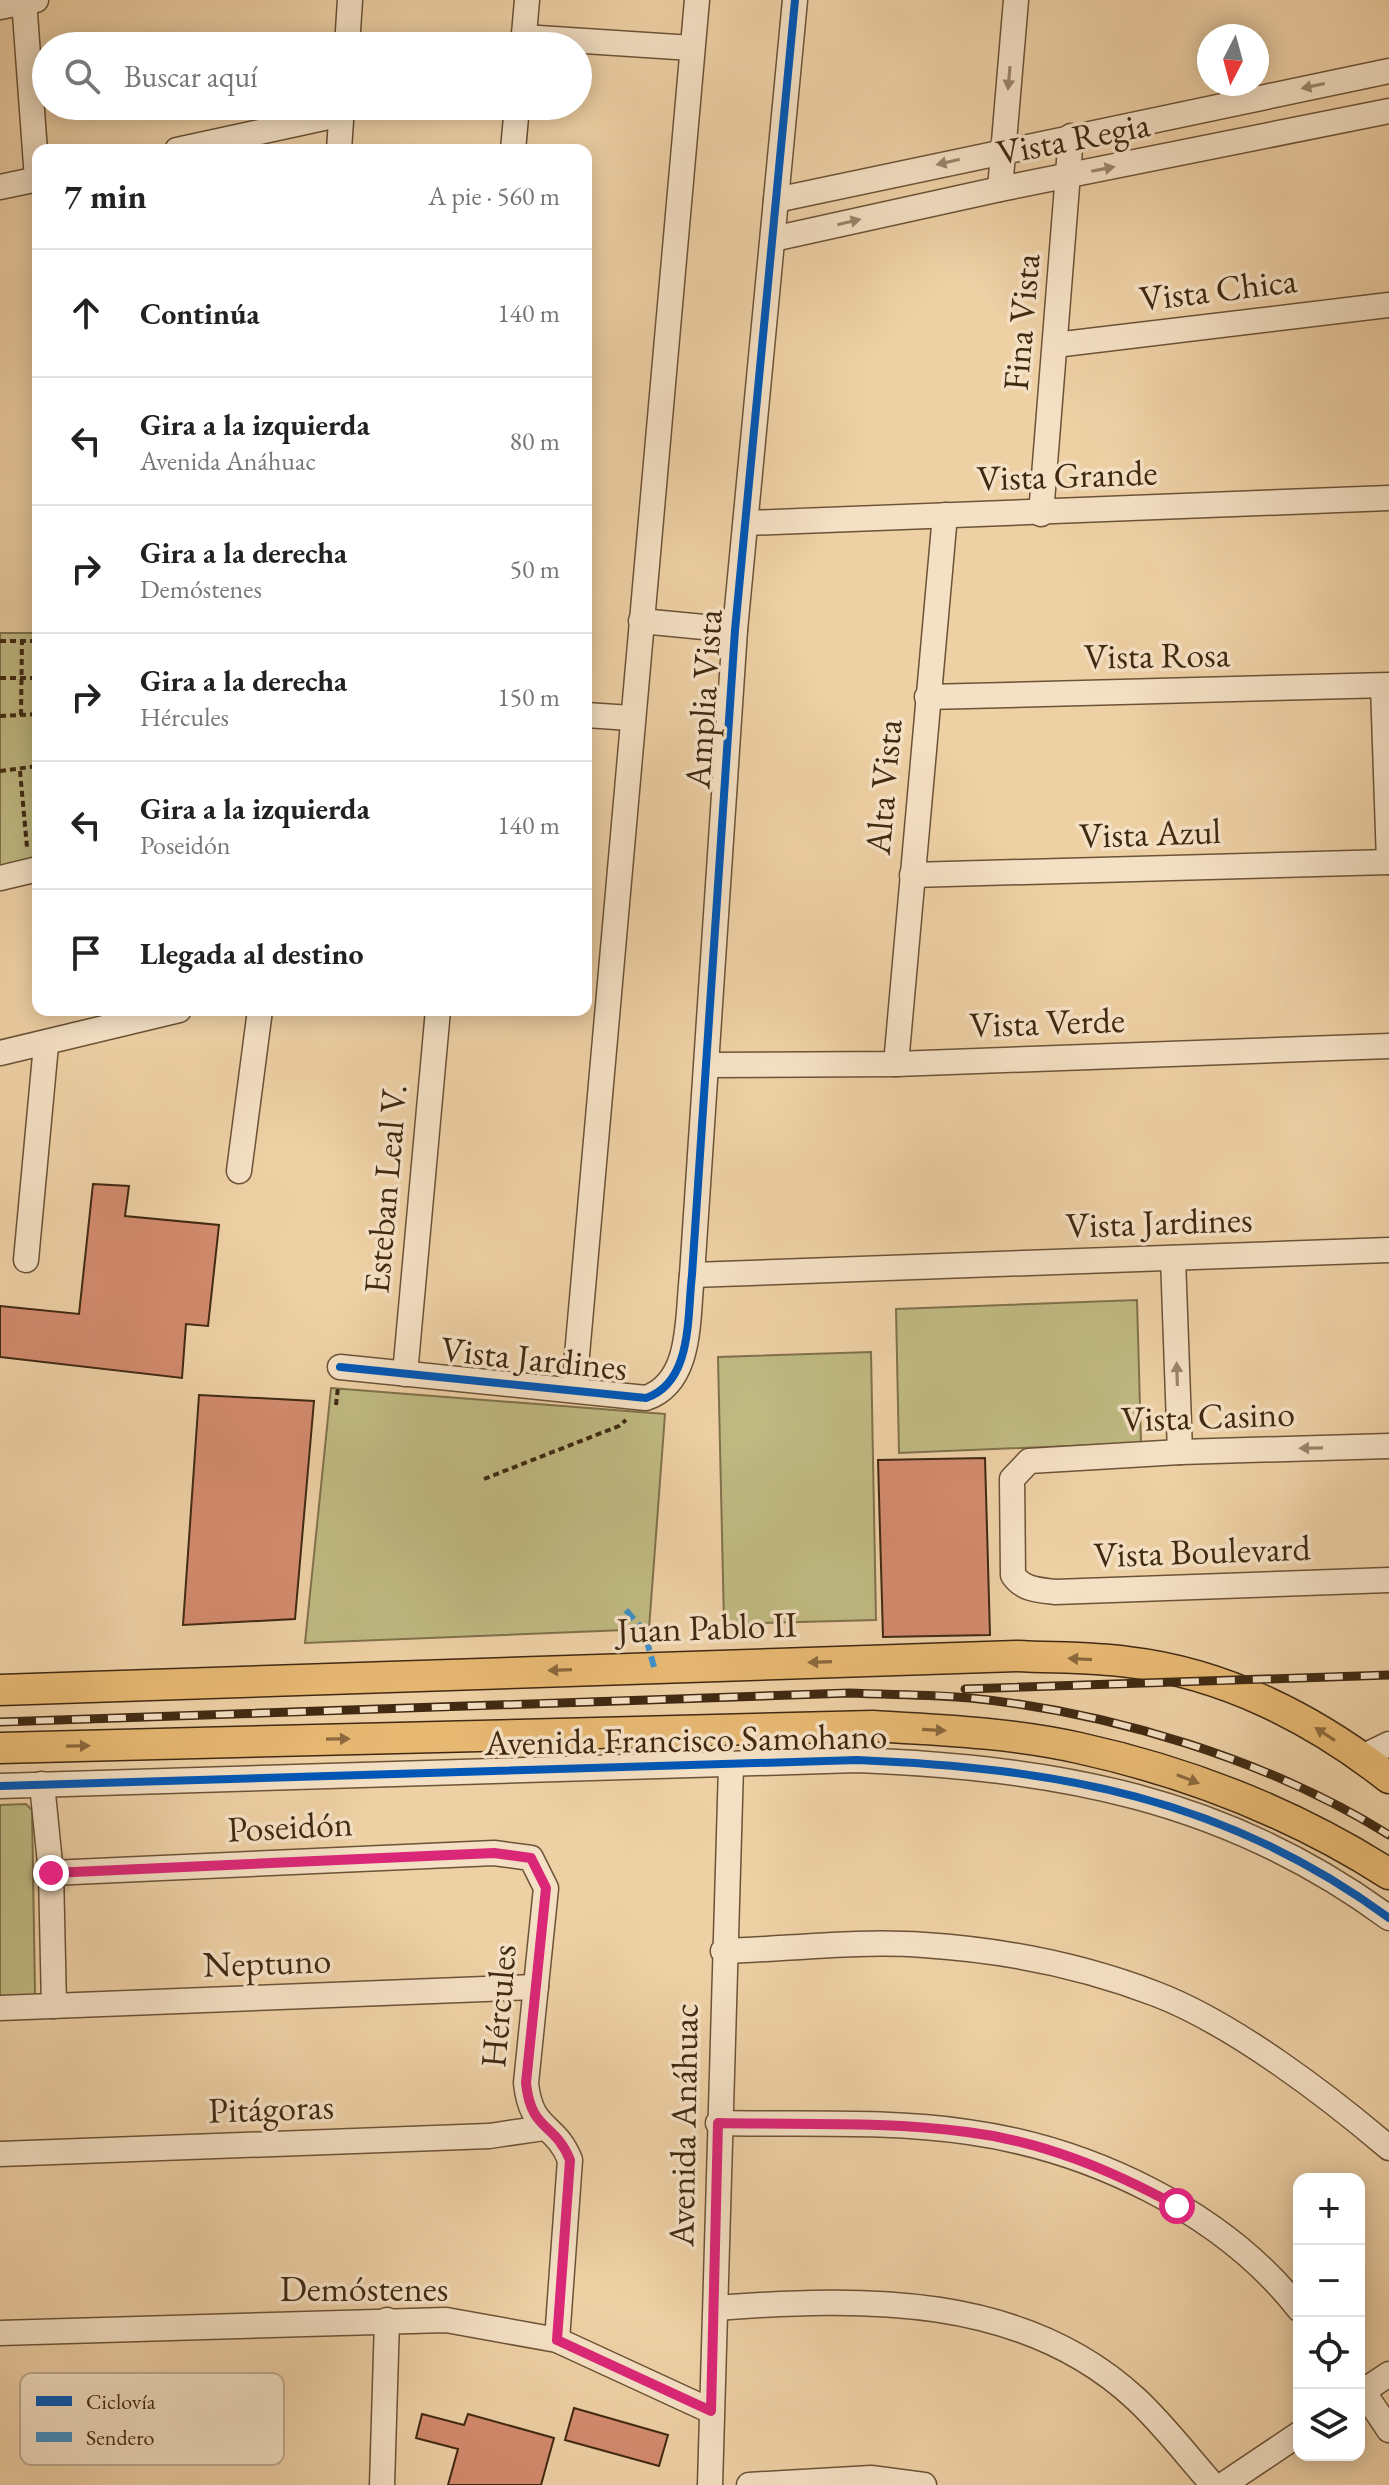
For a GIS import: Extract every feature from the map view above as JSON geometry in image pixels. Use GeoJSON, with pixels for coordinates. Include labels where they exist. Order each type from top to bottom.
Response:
{"type":"FeatureCollection","features":[{"type":"Feature","properties":{"kind":"main road","name":"Juan Pablo II"},"geometry":{"type":"LineString","coordinates":[[0,1690],[1017,1656],[1129,1662],[1217,1681],[1305,1721],[1389,1778]]}},
{"type":"Feature","properties":{"kind":"main road"},"geometry":{"type":"LineString","coordinates":[[0,1748],[873,1726],[974,1732],[1078,1748],[1178,1774],[1269,1810],[1389,1874]]}},
{"type":"Feature","properties":{"kind":"street"},"geometry":{"type":"LineString","coordinates":[[348,32],[350,0]]}},
{"type":"Feature","properties":{"kind":"street"},"geometry":{"type":"LineString","coordinates":[[524,32],[527,0]]}},
{"type":"Feature","properties":{"kind":"street"},"geometry":{"type":"LineString","coordinates":[[574,1389],[631,718],[697,0]]}},
{"type":"Feature","properties":{"kind":"street","name":"Amplia Vista"},"geometry":{"type":"LineString","coordinates":[[652,1396],[671,1383],[680,1367],[692,1275],[735,630],[795,0]]}},
{"type":"Feature","properties":{"kind":"street"},"geometry":{"type":"LineString","coordinates":[[1000,189],[1016,0]]}},
{"type":"Feature","properties":{"kind":"street"},"geometry":{"type":"LineString","coordinates":[[0,7],[28,1],[32,80]]}},
{"type":"Feature","properties":{"kind":"street"},"geometry":{"type":"LineString","coordinates":[[592,44],[692,48]]}},
{"type":"Feature","properties":{"kind":"street","name":"Vista Regia"},"geometry":{"type":"LineString","coordinates":[[776,200],[1389,71]]}},
{"type":"Feature","properties":{"kind":"street","name":"Vista Regia"},"geometry":{"type":"LineString","coordinates":[[773,239],[1000,189],[1389,111]]}},
{"type":"Feature","properties":{"kind":"street"},"geometry":{"type":"LineString","coordinates":[[34,120],[35,144]]}},
{"type":"Feature","properties":{"kind":"street"},"geometry":{"type":"LineString","coordinates":[[202,144],[301,120]]}},
{"type":"Feature","properties":{"kind":"street"},"geometry":{"type":"LineString","coordinates":[[339,144],[341,120]]}},
{"type":"Feature","properties":{"kind":"street"},"geometry":{"type":"LineString","coordinates":[[514,144],[516,120]]}},
{"type":"Feature","properties":{"kind":"street","name":"Fina Vista"},"geometry":{"type":"LineString","coordinates":[[1041,514],[1071,136]]}},
{"type":"Feature","properties":{"kind":"street"},"geometry":{"type":"LineString","coordinates":[[0,187],[32,180]]}},
{"type":"Feature","properties":{"kind":"street","name":"Vista Chica"},"geometry":{"type":"LineString","coordinates":[[1055,345],[1389,305]]}},
{"type":"Feature","properties":{"kind":"street","name":"Vista Grande"},"geometry":{"type":"LineString","coordinates":[[747,523],[1041,514],[1389,498]]}},
{"type":"Feature","properties":{"kind":"street","name":"Alta Vista"},"geometry":{"type":"LineString","coordinates":[[896,1064],[945,515]]}},
{"type":"Feature","properties":{"kind":"street"},"geometry":{"type":"LineString","coordinates":[[641,621],[735,630]]}},
{"type":"Feature","properties":{"kind":"street"},"geometry":{"type":"LineString","coordinates":[[1386,685],[1389,862]]}},
{"type":"Feature","properties":{"kind":"street","name":"Vista Rosa"},"geometry":{"type":"LineString","coordinates":[[927,697],[1386,685]]}},
{"type":"Feature","properties":{"kind":"street"},"geometry":{"type":"LineString","coordinates":[[592,715],[631,718]]}},
{"type":"Feature","properties":{"kind":"street"},"geometry":{"type":"LineString","coordinates":[[0,878],[32,860]]}},
{"type":"Feature","properties":{"kind":"street","name":"Vista Azul"},"geometry":{"type":"LineString","coordinates":[[912,875],[1389,862]]}},
{"type":"Feature","properties":{"kind":"street"},"geometry":{"type":"LineString","coordinates":[[0,1053],[46,1045],[156,1016]]}},
{"type":"Feature","properties":{"kind":"street"},"geometry":{"type":"LineString","coordinates":[[239,1171],[259,1016]]}},
{"type":"Feature","properties":{"kind":"street","name":"Esteban Leal V."},"geometry":{"type":"LineString","coordinates":[[405,1374],[437,1016]]}},
{"type":"Feature","properties":{"kind":"street"},"geometry":{"type":"LineString","coordinates":[[26,1260],[46,1045]]}},
{"type":"Feature","properties":{"kind":"street","name":"Vista Verde"},"geometry":{"type":"LineString","coordinates":[[707,1065],[896,1064],[1389,1046]]}},
{"type":"Feature","properties":{"kind":"street","name":"Vista Jardines"},"geometry":{"type":"LineString","coordinates":[[692,1275],[1389,1250]]}},
{"type":"Feature","properties":{"kind":"street"},"geometry":{"type":"LineString","coordinates":[[1173,1258],[1180,1452]]}},
{"type":"Feature","properties":{"kind":"street","name":"Vista Jardines"},"geometry":{"type":"LineString","coordinates":[[340,1367],[652,1396]]}},
{"type":"Feature","properties":{"kind":"street","name":"Vista Casino"},"geometry":{"type":"LineString","coordinates":[[1019,1584],[1013,1575],[1012,1479],[1029,1461],[1180,1452],[1389,1446]]}},
{"type":"Feature","properties":{"kind":"street","name":"Vista Boulevard"},"geometry":{"type":"LineString","coordinates":[[1019,1584],[1055,1592],[1389,1580]]}},
{"type":"Feature","properties":{"kind":"street"},"geometry":{"type":"LineString","coordinates":[[1362,1757],[1389,1744]]}},
{"type":"Feature","properties":{"kind":"street","name":"Avenida Francisco Samohano"},"geometry":{"type":"LineString","coordinates":[[0,1786],[857,1760],[923,1763],[1044,1775],[1160,1802],[1251,1837],[1322,1872],[1389,1918]]}},
{"type":"Feature","properties":{"kind":"street","name":"Avenida Anáhuac"},"geometry":{"type":"LineString","coordinates":[[710,2485],[723,1951],[731,1766]]}},
{"type":"Feature","properties":{"kind":"street"},"geometry":{"type":"LineString","coordinates":[[42,1784],[51,1873],[54,2006]]}},
{"type":"Feature","properties":{"kind":"street","name":"Poseidón"},"geometry":{"type":"LineString","coordinates":[[51,1873],[494,1853],[531,1858]]}},
{"type":"Feature","properties":{"kind":"street","name":"Hércules"},"geometry":{"type":"LineString","coordinates":[[531,1858],[546,1888],[526,2083],[529,2108],[544,2128],[563,2142],[570,2160],[557,2340]]}},
{"type":"Feature","properties":{"kind":"street"},"geometry":{"type":"LineString","coordinates":[[723,1951],[922,1945],[1013,1955],[1081,1971],[1158,1994],[1225,2030],[1283,2066],[1389,2148]]}},
{"type":"Feature","properties":{"kind":"street","name":"Neptuno"},"geometry":{"type":"LineString","coordinates":[[0,2008],[536,1987]]}},
{"type":"Feature","properties":{"kind":"street"},"geometry":{"type":"LineString","coordinates":[[718,2123],[967,2132],[1046,2149],[1116,2173],[1177,2206],[1228,2240],[1279,2284],[1293,2302]]}},
{"type":"Feature","properties":{"kind":"street","name":"Pitágoras"},"geometry":{"type":"LineString","coordinates":[[0,2154],[462,2137],[544,2128]]}},
{"type":"Feature","properties":{"kind":"street"},"geometry":{"type":"LineString","coordinates":[[716,2308],[814,2300],[883,2302],[949,2309],[1011,2326],[1080,2356],[1136,2399],[1213,2485]]}},
{"type":"Feature","properties":{"kind":"street"},"geometry":{"type":"LineString","coordinates":[[382,2485],[387,2320]]}},
{"type":"Feature","properties":{"kind":"street","name":"Demóstenes"},"geometry":{"type":"LineString","coordinates":[[0,2333],[446,2320],[557,2340],[711,2411]]}},
{"type":"Feature","properties":{"kind":"street"},"geometry":{"type":"LineString","coordinates":[[1363,2389],[1389,2374]]}},
{"type":"Feature","properties":{"kind":"street"},"geometry":{"type":"LineString","coordinates":[[1365,2396],[1389,2430]]}},
{"type":"Feature","properties":{"kind":"street"},"geometry":{"type":"LineString","coordinates":[[1223,2485],[1293,2438]]}},
{"type":"Feature","properties":{"kind":"street"},"geometry":{"type":"LineString","coordinates":[[749,2485],[871,2478],[924,2485]]}},
{"type":"Feature","properties":{"kind":"path"},"geometry":{"type":"LineString","coordinates":[[0,641],[32,641]]}},
{"type":"Feature","properties":{"kind":"path"},"geometry":{"type":"LineString","coordinates":[[21,715],[22,641]]}},
{"type":"Feature","properties":{"kind":"path"},"geometry":{"type":"LineString","coordinates":[[0,678],[32,678]]}},
{"type":"Feature","properties":{"kind":"path"},"geometry":{"type":"LineString","coordinates":[[0,716],[32,714]]}},
{"type":"Feature","properties":{"kind":"path"},"geometry":{"type":"LineString","coordinates":[[0,771],[32,768]]}},
{"type":"Feature","properties":{"kind":"path"},"geometry":{"type":"LineString","coordinates":[[20,771],[32,852]]}},
{"type":"Feature","properties":{"kind":"path"},"geometry":{"type":"LineString","coordinates":[[484,1479],[619,1426],[652,1396]]}},
{"type":"Feature","properties":{"kind":"shaded area"},"geometry":{"type":"Polygon","coordinates":[[[0,633],[32,633],[32,860],[0,867],[0,633]]]}},
{"type":"Feature","properties":{"kind":"shaded area"},"geometry":{"type":"Polygon","coordinates":[[[1137,1300],[1141,1443],[899,1453],[896,1309],[1137,1300]]]}},
{"type":"Feature","properties":{"kind":"shaded area"},"geometry":{"type":"Polygon","coordinates":[[[871,1352],[876,1620],[724,1624],[718,1357],[871,1352]]]}},
{"type":"Feature","properties":{"kind":"shaded area"},"geometry":{"type":"Polygon","coordinates":[[[331,1388],[665,1414],[649,1629],[305,1643],[331,1388]]]}},
{"type":"Feature","properties":{"kind":"shaded area"},"geometry":{"type":"Polygon","coordinates":[[[26,1804],[32,1810],[35,1993],[29,2001],[0,2002],[0,1805],[26,1804]]]}},
{"type":"Feature","properties":{"kind":"building"},"geometry":{"type":"Polygon","coordinates":[[[93,1184],[129,1186],[125,1216],[219,1225],[208,1326],[186,1324],[182,1378],[0,1357],[0,1306],[79,1314],[93,1184]]]}},
{"type":"Feature","properties":{"kind":"building"},"geometry":{"type":"Polygon","coordinates":[[[199,1395],[314,1401],[295,1619],[183,1625],[199,1395]]]}},
{"type":"Feature","properties":{"kind":"building"},"geometry":{"type":"Polygon","coordinates":[[[985,1458],[990,1635],[883,1637],[878,1460],[985,1458]]]}},
{"type":"Feature","properties":{"kind":"building"},"geometry":{"type":"Polygon","coordinates":[[[574,2408],[668,2435],[659,2466],[565,2440],[574,2408]]]}},
{"type":"Feature","properties":{"kind":"building"},"geometry":{"type":"Polygon","coordinates":[[[422,2414],[464,2425],[468,2414],[554,2438],[541,2485],[448,2485],[458,2449],[416,2438],[422,2414]]]}},
{"type":"Feature","properties":{"kind":"railway"},"geometry":{"type":"LineString","coordinates":[[965,1689],[1389,1675]]}},
{"type":"Feature","properties":{"kind":"railway"},"geometry":{"type":"LineString","coordinates":[[0,1722],[849,1693],[955,1697],[1078,1715],[1187,1744],[1293,1784],[1389,1835]]}},
{"type":"Feature","properties":{"kind":"marked path"},"geometry":{"type":"LineString","coordinates":[[626,1610],[644,1631],[654,1667]]}},
{"type":"Feature","properties":{"kind":"cycle path"},"geometry":{"type":"LineString","coordinates":[[340,1367],[646,1398],[661,1390],[680,1363],[688,1328],[692,1275],[735,630],[795,0]]}},
{"type":"Feature","properties":{"kind":"cycle path"},"geometry":{"type":"LineString","coordinates":[[0,1786],[857,1760],[930,1764],[1069,1782],[1136,1797],[1201,1817],[1265,1843],[1327,1877],[1389,1918]]}},
{"type":"Feature","properties":{"kind":"route"},"geometry":{"type":"LineString","coordinates":[[51,1873],[494,1853],[531,1858],[546,1888],[526,2083],[529,2108],[544,2128],[563,2142],[570,2160],[571,2189],[557,2340],[711,2411],[716,2308],[718,2123],[877,2126],[967,2132],[1046,2149],[1116,2173],[1177,2206]]}}]}
